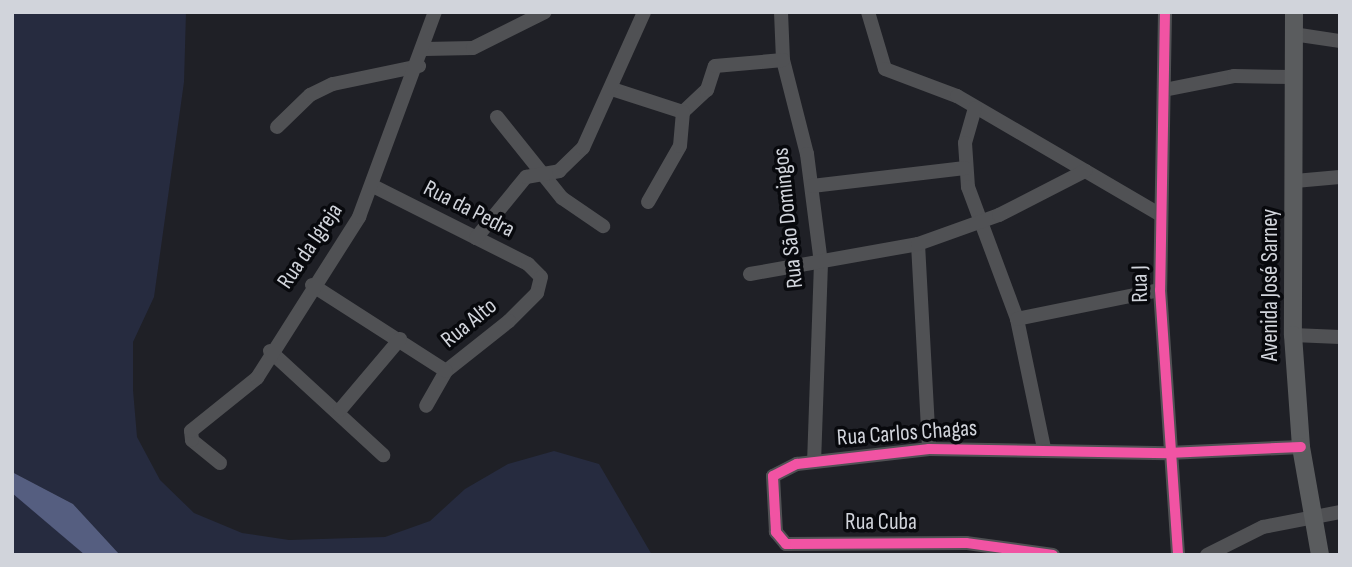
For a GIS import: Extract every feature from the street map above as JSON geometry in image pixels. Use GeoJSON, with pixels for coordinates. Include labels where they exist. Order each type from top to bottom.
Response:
{"type":"FeatureCollection","features":[{"type":"Feature","properties":{"kind":"main road","name":"Avenida José Sarney"},"geometry":{"type":"LineString","coordinates":[[1294,12],[1293,335],[1301,447],[1311,518],[1320,555]]}},
{"type":"Feature","properties":{"kind":"street","name":"Rua da Igreja"},"geometry":{"type":"LineString","coordinates":[[220,463],[192,440],[191,432],[250,386],[373,186],[419,66],[435,12]]}},
{"type":"Feature","properties":{"kind":"street"},"geometry":{"type":"LineString","coordinates":[[425,49],[473,48],[545,12]]}},
{"type":"Feature","properties":{"kind":"street"},"geometry":{"type":"LineString","coordinates":[[476,238],[518,184],[542,172],[570,163],[612,89],[644,12]]}},
{"type":"Feature","properties":{"kind":"street","name":"Rua São Domingos"},"geometry":{"type":"LineString","coordinates":[[781,12],[783,60],[812,186],[821,263],[814,462]]}},
{"type":"Feature","properties":{"kind":"street"},"geometry":{"type":"LineString","coordinates":[[868,12],[885,69],[975,108],[1161,215]]}},
{"type":"Feature","properties":{"kind":"street","name":"Rua J"},"geometry":{"type":"LineString","coordinates":[[1165,12],[1160,290],[1168,453],[1178,555]]}},
{"type":"Feature","properties":{"kind":"street"},"geometry":{"type":"LineString","coordinates":[[1293,34],[1340,41]]}},
{"type":"Feature","properties":{"kind":"street"},"geometry":{"type":"LineString","coordinates":[[648,202],[680,146],[683,111],[706,90],[715,66],[783,60]]}},
{"type":"Feature","properties":{"kind":"street"},"geometry":{"type":"LineString","coordinates":[[277,127],[310,95],[333,84],[419,66]]}},
{"type":"Feature","properties":{"kind":"street"},"geometry":{"type":"LineString","coordinates":[[1164,90],[1234,76],[1294,77]]}},
{"type":"Feature","properties":{"kind":"street"},"geometry":{"type":"LineString","coordinates":[[612,89],[683,111]]}},
{"type":"Feature","properties":{"kind":"street"},"geometry":{"type":"LineString","coordinates":[[975,108],[965,168],[980,222],[1017,319],[1044,447]]}},
{"type":"Feature","properties":{"kind":"street"},"geometry":{"type":"LineString","coordinates":[[497,117],[562,198],[603,226]]}},
{"type":"Feature","properties":{"kind":"street"},"geometry":{"type":"LineString","coordinates":[[812,186],[965,168]]}},
{"type":"Feature","properties":{"kind":"street"},"geometry":{"type":"LineString","coordinates":[[750,274],[918,244],[980,222],[1085,171]]}},
{"type":"Feature","properties":{"kind":"street"},"geometry":{"type":"LineString","coordinates":[[1295,181],[1340,177]]}},
{"type":"Feature","properties":{"kind":"street","name":"Rua da Pedra"},"geometry":{"type":"LineString","coordinates":[[373,186],[476,238],[541,277]]}},
{"type":"Feature","properties":{"kind":"street"},"geometry":{"type":"LineString","coordinates":[[918,244],[929,449]]}},
{"type":"Feature","properties":{"kind":"street","name":"Rua Alto"},"geometry":{"type":"LineString","coordinates":[[425,406],[446,371],[509,321],[537,293],[541,277]]}},
{"type":"Feature","properties":{"kind":"street"},"geometry":{"type":"LineString","coordinates":[[312,285],[446,371]]}},
{"type":"Feature","properties":{"kind":"street"},"geometry":{"type":"LineString","coordinates":[[1017,319],[1160,290]]}},
{"type":"Feature","properties":{"kind":"street"},"geometry":{"type":"LineString","coordinates":[[1293,335],[1340,337]]}},
{"type":"Feature","properties":{"kind":"street"},"geometry":{"type":"LineString","coordinates":[[341,411],[400,339]]}},
{"type":"Feature","properties":{"kind":"street"},"geometry":{"type":"LineString","coordinates":[[270,351],[341,411],[383,454]]}},
{"type":"Feature","properties":{"kind":"street","name":"Rua Carlos Chagas"},"geometry":{"type":"LineString","coordinates":[[774,472],[814,462],[929,449],[1044,447],[1168,453],[1301,447]]}},
{"type":"Feature","properties":{"kind":"street","name":"Rua Cuba"},"geometry":{"type":"LineString","coordinates":[[774,472],[776,532],[786,544],[966,543],[1053,555]]}},
{"type":"Feature","properties":{"kind":"street"},"geometry":{"type":"LineString","coordinates":[[1207,555],[1252,531],[1340,512]]}},
{"type":"Feature","properties":{"kind":"shaded area"},"geometry":{"type":"Polygon","coordinates":[[[12,12],[186,12],[184,82],[154,297],[133,342],[133,390],[137,437],[160,480],[194,513],[242,533],[289,540],[385,537],[430,521],[465,489],[508,464],[554,451],[599,464],[652,555],[120,555],[73,504],[12,472],[12,12]]]}},
{"type":"Feature","properties":{"kind":"shaded area"},"geometry":{"type":"Polygon","coordinates":[[[12,472],[73,504],[120,555],[85,555],[12,493],[12,472]]]}},
{"type":"Feature","properties":{"kind":"shaded area"},"geometry":{"type":"Polygon","coordinates":[[[12,493],[18,496],[85,555],[12,555],[12,493]]]}},
{"type":"Feature","properties":{"kind":"cycle path"},"geometry":{"type":"LineString","coordinates":[[1165,12],[1160,290],[1178,555]]}},
{"type":"Feature","properties":{"kind":"cycle path"},"geometry":{"type":"LineString","coordinates":[[1053,555],[966,543],[786,544],[776,532],[773,476],[797,464],[929,449],[1168,453],[1301,447]]}}]}
